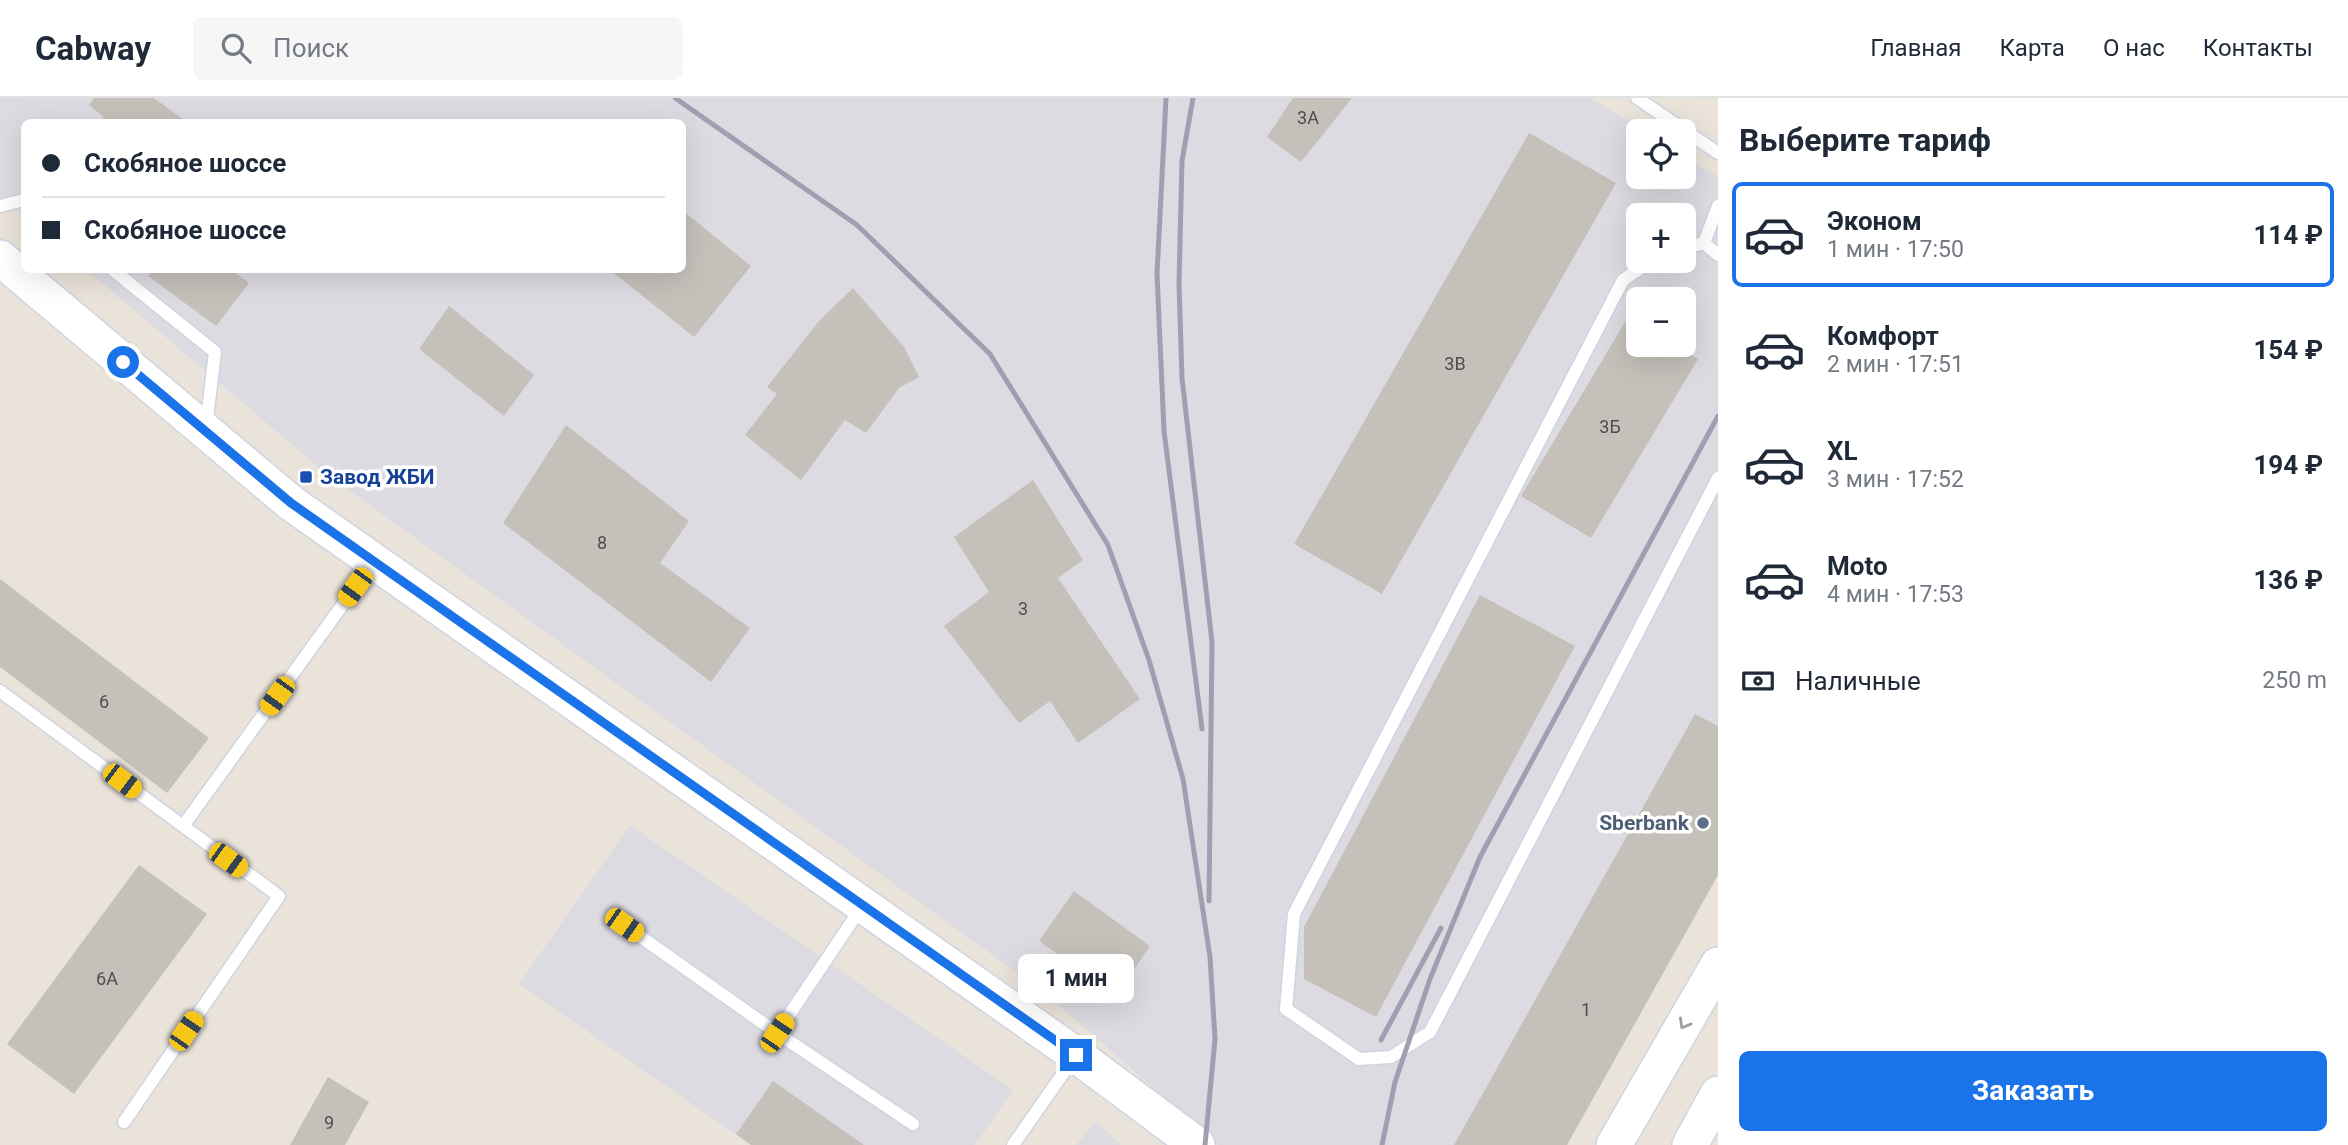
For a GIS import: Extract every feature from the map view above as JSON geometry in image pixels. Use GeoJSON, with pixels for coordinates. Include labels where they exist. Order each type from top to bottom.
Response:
{"type":"FeatureCollection","features":[{"type":"Feature","properties":{"kind":"main road"},"geometry":{"type":"LineString","coordinates":[[0,258],[291,503],[1076,1055],[1197,1145]]}},
{"type":"Feature","properties":{"kind":"main road"},"geometry":{"type":"LineString","coordinates":[[1614,1145],[1718,965]]}},
{"type":"Feature","properties":{"kind":"main road"},"geometry":{"type":"LineString","coordinates":[[1690,1145],[1718,1094]]}},
{"type":"Feature","properties":{"kind":"lane"},"geometry":{"type":"LineString","coordinates":[[1637,98],[1718,153]]}},
{"type":"Feature","properties":{"kind":"lane"},"geometry":{"type":"LineString","coordinates":[[0,206],[21,201]]}},
{"type":"Feature","properties":{"kind":"lane"},"geometry":{"type":"LineString","coordinates":[[1704,243],[1718,206]]}},
{"type":"Feature","properties":{"kind":"lane"},"geometry":{"type":"LineString","coordinates":[[1696,245],[1704,243]]}},
{"type":"Feature","properties":{"kind":"lane"},"geometry":{"type":"LineString","coordinates":[[1704,243],[1718,255]]}},
{"type":"Feature","properties":{"kind":"lane"},"geometry":{"type":"LineString","coordinates":[[117,273],[215,352],[205,431]]}},
{"type":"Feature","properties":{"kind":"lane"},"geometry":{"type":"LineString","coordinates":[[1633,273],[1623,280],[1294,914],[1286,1009],[1359,1059],[1391,1057],[1430,1032],[1718,478]]}},
{"type":"Feature","properties":{"kind":"lane"},"geometry":{"type":"LineString","coordinates":[[183,826],[374,561]]}},
{"type":"Feature","properties":{"kind":"lane"},"geometry":{"type":"LineString","coordinates":[[0,691],[279,896],[124,1122]]}},
{"type":"Feature","properties":{"kind":"lane"},"geometry":{"type":"LineString","coordinates":[[777,1033],[863,905]]}},
{"type":"Feature","properties":{"kind":"lane"},"geometry":{"type":"LineString","coordinates":[[624,925],[777,1033],[913,1124]]}},
{"type":"Feature","properties":{"kind":"lane"},"geometry":{"type":"LineString","coordinates":[[1013,1145],[1076,1055]]}},
{"type":"Feature","properties":{"kind":"shaded area"},"geometry":{"type":"Polygon","coordinates":[[[0,98],[1591,98],[1626,120],[1626,189],[1696,189],[1696,163],[1718,177],[1718,875],[1567,1145],[1218,1145],[1045,993],[324,472],[91,273],[686,273],[686,119],[21,119],[21,214],[0,196],[0,98]]]}},
{"type":"Feature","properties":{"kind":"shaded area"},"geometry":{"type":"Polygon","coordinates":[[[630,825],[1013,1090],[975,1145],[751,1145],[519,984],[630,825]]]}},
{"type":"Feature","properties":{"kind":"shaded area"},"geometry":{"type":"Polygon","coordinates":[[[1096,1121],[1121,1145],[1076,1145],[1096,1121]]]}},
{"type":"Feature","properties":{"kind":"building"},"geometry":{"type":"Polygon","coordinates":[[[94,98],[154,98],[183,119],[102,119],[104,117],[89,105],[94,98]]]}},
{"type":"Feature","properties":{"kind":"building"},"geometry":{"type":"Polygon","coordinates":[[[1293,98],[1352,98],[1301,162],[1267,137],[1293,98]]]}},
{"type":"Feature","properties":{"kind":"building"},"geometry":{"type":"Polygon","coordinates":[[[1529,133],[1616,183],[1382,594],[1294,544],[1529,133]]]}},
{"type":"Feature","properties":{"kind":"building"},"geometry":{"type":"Polygon","coordinates":[[[686,213],[751,266],[694,337],[614,273],[686,273],[686,213]]]}},
{"type":"Feature","properties":{"kind":"building"},"geometry":{"type":"Polygon","coordinates":[[[150,273],[236,273],[249,283],[216,326],[148,276],[150,273]]]}},
{"type":"Feature","properties":{"kind":"building"},"geometry":{"type":"Polygon","coordinates":[[[853,288],[904,347],[919,377],[899,388],[866,433],[845,420],[801,480],[745,435],[777,394],[767,387],[819,321],[853,288]]]}},
{"type":"Feature","properties":{"kind":"building"},"geometry":{"type":"Polygon","coordinates":[[[449,306],[534,375],[504,416],[419,349],[449,306]]]}},
{"type":"Feature","properties":{"kind":"building"},"geometry":{"type":"Polygon","coordinates":[[[1626,320],[1626,357],[1698,359],[1591,538],[1521,496],[1626,320]]]}},
{"type":"Feature","properties":{"kind":"building"},"geometry":{"type":"Polygon","coordinates":[[[566,425],[689,521],[660,563],[750,628],[711,682],[503,523],[566,425]]]}},
{"type":"Feature","properties":{"kind":"building"},"geometry":{"type":"Polygon","coordinates":[[[1033,480],[1083,560],[1058,578],[1140,699],[1078,743],[1050,701],[1019,723],[944,626],[989,592],[954,537],[1033,480]]]}},
{"type":"Feature","properties":{"kind":"building"},"geometry":{"type":"Polygon","coordinates":[[[0,579],[209,738],[167,793],[0,667],[0,579]]]}},
{"type":"Feature","properties":{"kind":"building"},"geometry":{"type":"Polygon","coordinates":[[[1480,595],[1575,646],[1376,1017],[1304,979],[1304,927],[1480,595]]]}},
{"type":"Feature","properties":{"kind":"building"},"geometry":{"type":"Polygon","coordinates":[[[1695,714],[1718,726],[1718,875],[1567,1145],[1454,1145],[1695,714]]]}},
{"type":"Feature","properties":{"kind":"building"},"geometry":{"type":"Polygon","coordinates":[[[139,865],[207,914],[74,1094],[7,1044],[139,865]]]}},
{"type":"Feature","properties":{"kind":"building"},"geometry":{"type":"Polygon","coordinates":[[[1074,891],[1150,946],[1116,996],[1039,941],[1074,891]]]}},
{"type":"Feature","properties":{"kind":"building"},"geometry":{"type":"Polygon","coordinates":[[[328,1077],[369,1102],[345,1145],[290,1145],[328,1077]]]}},
{"type":"Feature","properties":{"kind":"building"},"geometry":{"type":"Polygon","coordinates":[[[773,1081],[864,1145],[751,1145],[736,1134],[773,1081]]]}},
{"type":"Feature","properties":{"kind":"railway"},"geometry":{"type":"LineString","coordinates":[[675,98],[857,225],[990,354],[1108,545],[1149,660],[1183,779],[1210,957],[1215,1039],[1205,1145]]}},
{"type":"Feature","properties":{"kind":"railway"},"geometry":{"type":"LineString","coordinates":[[1166,98],[1157,274],[1164,431],[1202,729]]}},
{"type":"Feature","properties":{"kind":"railway"},"geometry":{"type":"LineString","coordinates":[[1193,98],[1182,161],[1179,283],[1182,378],[1212,642],[1209,901]]}},
{"type":"Feature","properties":{"kind":"railway"},"geometry":{"type":"LineString","coordinates":[[1382,1145],[1395,1082],[1430,979],[1480,857],[1718,416]]}},
{"type":"Feature","properties":{"kind":"railway"},"geometry":{"type":"LineString","coordinates":[[1381,1040],[1441,928]]}},
{"type":"Feature","properties":{"kind":"place","name":"Завод ЖБИ"},"geometry":{"type":"Point","coordinates":[306,477]}},
{"type":"Feature","properties":{"kind":"place","name":"Sberbank"},"geometry":{"type":"Point","coordinates":[1703,823]}},
{"type":"Feature","properties":{"kind":"route"},"geometry":{"type":"LineString","coordinates":[[123,362],[291,503],[1076,1055]]}}]}
